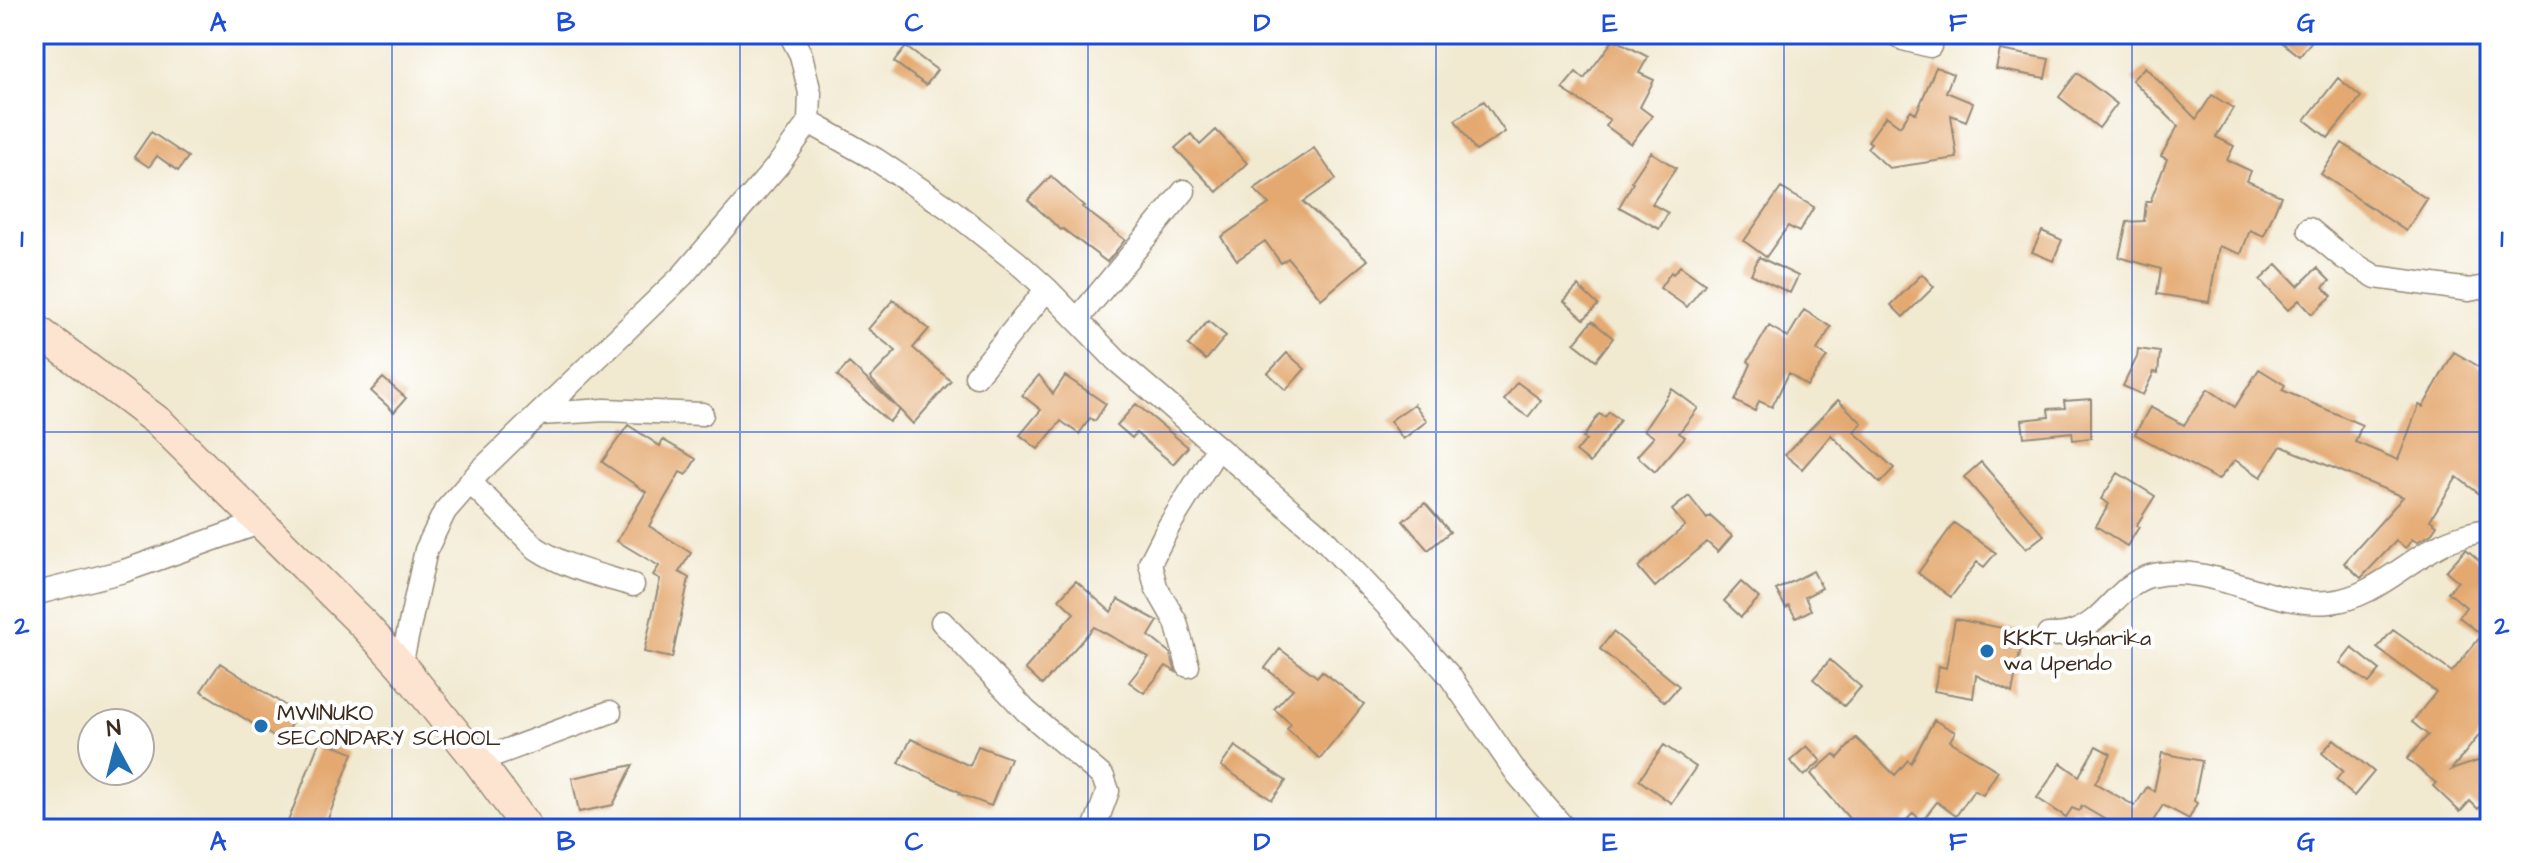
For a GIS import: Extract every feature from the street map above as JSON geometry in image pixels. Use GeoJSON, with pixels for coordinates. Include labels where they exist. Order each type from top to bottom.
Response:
{"type":"FeatureCollection","features":[{"type":"Feature","properties":{"kind":"street"},"geometry":{"type":"LineString","coordinates":[[401,665],[421,569],[431,538],[445,511],[470,482],[683,275],[778,165],[809,122],[810,93],[801,55],[790,34]]}},
{"type":"Feature","properties":{"kind":"street"},"geometry":{"type":"LineString","coordinates":[[1895,34],[1930,46]]}},
{"type":"Feature","properties":{"kind":"street"},"geometry":{"type":"LineString","coordinates":[[809,122],[875,159],[950,209],[1047,289],[1117,361],[1319,534],[1449,675],[1518,775],[1565,829]]}},
{"type":"Feature","properties":{"kind":"street"},"geometry":{"type":"LineString","coordinates":[[1077,320],[1184,191]]}},
{"type":"Feature","properties":{"kind":"street"},"geometry":{"type":"LineString","coordinates":[[2309,229],[2344,258],[2376,277],[2469,290],[2490,286]]}},
{"type":"Feature","properties":{"kind":"street"},"geometry":{"type":"LineString","coordinates":[[976,376],[1047,289]]}},
{"type":"Feature","properties":{"kind":"street"},"geometry":{"type":"LineString","coordinates":[[34,328],[160,423],[262,522],[401,665],[528,829]]}},
{"type":"Feature","properties":{"kind":"street"},"geometry":{"type":"LineString","coordinates":[[540,414],[605,410],[702,414]]}},
{"type":"Feature","properties":{"kind":"street"},"geometry":{"type":"LineString","coordinates":[[1188,666],[1176,622],[1156,587],[1150,563],[1217,449]]}},
{"type":"Feature","properties":{"kind":"street"},"geometry":{"type":"LineString","coordinates":[[470,482],[536,548],[547,555],[574,568],[633,585]]}},
{"type":"Feature","properties":{"kind":"street"},"geometry":{"type":"LineString","coordinates":[[34,594],[124,571],[262,522]]}},
{"type":"Feature","properties":{"kind":"street"},"geometry":{"type":"LineString","coordinates":[[2048,635],[2073,632],[2096,619],[2130,583],[2172,573],[2242,584],[2302,602],[2332,602],[2370,590],[2440,545],[2490,529]]}},
{"type":"Feature","properties":{"kind":"street"},"geometry":{"type":"LineString","coordinates":[[942,622],[1026,711],[1103,777],[1108,791],[1094,829]]}},
{"type":"Feature","properties":{"kind":"street"},"geometry":{"type":"LineString","coordinates":[[478,761],[610,712]]}},
{"type":"Feature","properties":{"kind":"building"},"geometry":{"type":"Polygon","coordinates":[[[2271,34],[2317,34],[2300,56],[2271,34]]]}},
{"type":"Feature","properties":{"kind":"building"},"geometry":{"type":"Polygon","coordinates":[[[1614,39],[1648,57],[1639,73],[1654,80],[1640,107],[1652,116],[1631,144],[1606,126],[1610,120],[1562,89],[1576,72],[1584,79],[1614,39]]]}},
{"type":"Feature","properties":{"kind":"building"},"geometry":{"type":"Polygon","coordinates":[[[906,47],[937,70],[926,85],[894,62],[906,47]]]}},
{"type":"Feature","properties":{"kind":"building"},"geometry":{"type":"Polygon","coordinates":[[[2000,50],[2049,59],[2045,78],[1996,69],[2000,50]]]}},
{"type":"Feature","properties":{"kind":"building"},"geometry":{"type":"Polygon","coordinates":[[[1936,67],[1953,74],[1946,92],[1973,103],[1966,121],[1951,115],[1957,158],[1889,168],[1867,148],[1871,143],[1868,141],[1886,116],[1900,126],[1911,110],[1916,114],[1936,67]]]}},
{"type":"Feature","properties":{"kind":"building"},"geometry":{"type":"Polygon","coordinates":[[[2145,67],[2196,119],[2212,95],[2233,108],[2216,137],[2234,146],[2227,160],[2251,171],[2247,181],[2281,196],[2264,236],[2250,230],[2241,254],[2219,246],[2209,302],[2157,294],[2161,269],[2119,257],[2127,222],[2144,221],[2146,202],[2150,202],[2167,159],[2161,156],[2178,126],[2132,80],[2145,67]]]}},
{"type":"Feature","properties":{"kind":"building"},"geometry":{"type":"Polygon","coordinates":[[[2077,73],[2117,104],[2099,128],[2059,97],[2077,73]]]}},
{"type":"Feature","properties":{"kind":"building"},"geometry":{"type":"Polygon","coordinates":[[[2338,78],[2361,97],[2328,138],[2305,120],[2338,78]]]}},
{"type":"Feature","properties":{"kind":"building"},"geometry":{"type":"Polygon","coordinates":[[[1484,101],[1505,132],[1476,151],[1455,120],[1484,101]]]}},
{"type":"Feature","properties":{"kind":"building"},"geometry":{"type":"Polygon","coordinates":[[[1216,130],[1247,163],[1217,192],[1175,148],[1191,134],[1200,145],[1216,130]]]}},
{"type":"Feature","properties":{"kind":"building"},"geometry":{"type":"Polygon","coordinates":[[[151,132],[188,157],[178,171],[157,156],[149,167],[134,157],[151,132]]]}},
{"type":"Feature","properties":{"kind":"building"},"geometry":{"type":"Polygon","coordinates":[[[2342,143],[2427,199],[2406,231],[2321,174],[2342,143]]]}},
{"type":"Feature","properties":{"kind":"building"},"geometry":{"type":"Polygon","coordinates":[[[1314,148],[1336,179],[1303,202],[1368,260],[1321,299],[1288,258],[1281,263],[1265,241],[1237,260],[1221,237],[1269,204],[1254,189],[1314,148]]]}},
{"type":"Feature","properties":{"kind":"building"},"geometry":{"type":"Polygon","coordinates":[[[1651,152],[1676,168],[1652,204],[1668,213],[1659,229],[1619,207],[1651,152]]]}},
{"type":"Feature","properties":{"kind":"building"},"geometry":{"type":"Polygon","coordinates":[[[1051,176],[1082,207],[1125,240],[1107,262],[1061,230],[1028,200],[1051,176]]]}},
{"type":"Feature","properties":{"kind":"building"},"geometry":{"type":"Polygon","coordinates":[[[1781,188],[1814,207],[1799,232],[1788,226],[1766,257],[1744,241],[1781,188]]]}},
{"type":"Feature","properties":{"kind":"building"},"geometry":{"type":"Polygon","coordinates":[[[2042,231],[2062,240],[2053,261],[2032,252],[2042,231]]]}},
{"type":"Feature","properties":{"kind":"building"},"geometry":{"type":"Polygon","coordinates":[[[1759,257],[1798,276],[1790,293],[1751,274],[1759,257]]]}},
{"type":"Feature","properties":{"kind":"building"},"geometry":{"type":"Polygon","coordinates":[[[2277,264],[2298,286],[2317,268],[2330,281],[2323,287],[2332,296],[2312,314],[2299,300],[2288,310],[2260,280],[2277,264]]]}},
{"type":"Feature","properties":{"kind":"building"},"geometry":{"type":"Polygon","coordinates":[[[1680,266],[1705,284],[1687,307],[1660,288],[1671,272],[1673,274],[1680,266]]]}},
{"type":"Feature","properties":{"kind":"building"},"geometry":{"type":"Polygon","coordinates":[[[1922,274],[1934,287],[1903,317],[1891,305],[1922,274]]]}},
{"type":"Feature","properties":{"kind":"building"},"geometry":{"type":"Polygon","coordinates":[[[1578,286],[1598,305],[1584,319],[1564,301],[1578,286]]]}},
{"type":"Feature","properties":{"kind":"building"},"geometry":{"type":"Polygon","coordinates":[[[893,300],[929,329],[913,348],[951,381],[913,424],[870,378],[896,351],[868,329],[893,300]]]}},
{"type":"Feature","properties":{"kind":"building"},"geometry":{"type":"Polygon","coordinates":[[[1804,310],[1831,327],[1817,350],[1827,357],[1807,386],[1789,373],[1772,407],[1759,401],[1755,411],[1735,401],[1751,364],[1748,361],[1769,326],[1788,337],[1804,310]]]}},
{"type":"Feature","properties":{"kind":"building"},"geometry":{"type":"Polygon","coordinates":[[[1208,321],[1226,336],[1206,360],[1188,345],[1208,321]]]}},
{"type":"Feature","properties":{"kind":"building"},"geometry":{"type":"Polygon","coordinates":[[[1592,321],[1613,338],[1596,360],[1574,343],[1592,321]]]}},
{"type":"Feature","properties":{"kind":"building"},"geometry":{"type":"Polygon","coordinates":[[[2138,349],[2160,352],[2158,373],[2154,372],[2143,395],[2123,386],[2138,349]]]}},
{"type":"Feature","properties":{"kind":"building"},"geometry":{"type":"Polygon","coordinates":[[[2454,352],[2490,373],[2490,502],[2457,477],[2430,520],[2437,525],[2431,534],[2417,542],[2412,539],[2406,548],[2396,541],[2361,578],[2344,563],[2403,497],[2281,446],[2261,477],[2235,460],[2218,480],[2135,434],[2150,407],[2184,425],[2208,389],[2235,407],[2259,369],[2285,385],[2282,390],[2362,425],[2355,442],[2398,460],[2419,405],[2423,407],[2454,352]]]}},
{"type":"Feature","properties":{"kind":"building"},"geometry":{"type":"Polygon","coordinates":[[[1287,353],[1305,369],[1286,390],[1268,373],[1287,353]]]}},
{"type":"Feature","properties":{"kind":"building"},"geometry":{"type":"Polygon","coordinates":[[[849,363],[900,410],[889,422],[837,376],[849,363]]]}},
{"type":"Feature","properties":{"kind":"building"},"geometry":{"type":"Polygon","coordinates":[[[1039,375],[1053,394],[1065,376],[1106,404],[1095,421],[1090,418],[1079,434],[1061,421],[1038,449],[1020,435],[1041,410],[1022,395],[1039,375]]]}},
{"type":"Feature","properties":{"kind":"building"},"geometry":{"type":"Polygon","coordinates":[[[383,378],[406,398],[394,412],[371,391],[383,378]]]}},
{"type":"Feature","properties":{"kind":"building"},"geometry":{"type":"Polygon","coordinates":[[[1517,382],[1541,400],[1528,417],[1504,400],[1517,382]]]}},
{"type":"Feature","properties":{"kind":"building"},"geometry":{"type":"Polygon","coordinates":[[[1672,389],[1698,408],[1679,433],[1685,437],[1655,472],[1637,456],[1654,437],[1644,430],[1672,389]]]}},
{"type":"Feature","properties":{"kind":"building"},"geometry":{"type":"Polygon","coordinates":[[[2091,399],[2091,438],[2073,440],[2072,432],[2024,437],[2022,420],[2049,417],[2048,409],[2065,408],[2064,401],[2091,399]]]}},
{"type":"Feature","properties":{"kind":"building"},"geometry":{"type":"Polygon","coordinates":[[[1838,400],[1862,423],[1854,432],[1894,468],[1880,483],[1831,435],[1802,469],[1785,455],[1838,400]]]}},
{"type":"Feature","properties":{"kind":"building"},"geometry":{"type":"Polygon","coordinates":[[[1136,404],[1188,447],[1173,464],[1136,433],[1132,438],[1117,425],[1136,404]]]}},
{"type":"Feature","properties":{"kind":"building"},"geometry":{"type":"Polygon","coordinates":[[[1414,404],[1427,421],[1403,439],[1390,421],[1414,404]]]}},
{"type":"Feature","properties":{"kind":"building"},"geometry":{"type":"Polygon","coordinates":[[[1609,412],[1620,420],[1590,463],[1576,452],[1599,414],[1605,417],[1609,412]]]}},
{"type":"Feature","properties":{"kind":"building"},"geometry":{"type":"Polygon","coordinates":[[[628,425],[660,446],[663,440],[696,459],[686,475],[680,472],[649,526],[691,553],[679,572],[689,578],[672,658],[644,652],[660,579],[653,575],[659,566],[617,541],[646,492],[602,462],[628,425]]]}},
{"type":"Feature","properties":{"kind":"building"},"geometry":{"type":"Polygon","coordinates":[[[1981,462],[2044,535],[2026,549],[1964,477],[1981,462]]]}},
{"type":"Feature","properties":{"kind":"building"},"geometry":{"type":"Polygon","coordinates":[[[2118,473],[2155,496],[2127,546],[2096,526],[2109,504],[2101,499],[2118,473]]]}},
{"type":"Feature","properties":{"kind":"building"},"geometry":{"type":"Polygon","coordinates":[[[1689,496],[1707,519],[1710,516],[1732,536],[1718,552],[1707,542],[1655,587],[1638,567],[1685,526],[1672,510],[1689,496]]]}},
{"type":"Feature","properties":{"kind":"building"},"geometry":{"type":"Polygon","coordinates":[[[1425,503],[1450,532],[1428,550],[1403,521],[1425,503]]]}},
{"type":"Feature","properties":{"kind":"building"},"geometry":{"type":"Polygon","coordinates":[[[1954,523],[1996,553],[1984,567],[1977,562],[1951,597],[1918,573],[1954,523]]]}},
{"type":"Feature","properties":{"kind":"building"},"geometry":{"type":"Polygon","coordinates":[[[2466,549],[2490,570],[2490,722],[2451,770],[2490,757],[2490,797],[2478,809],[2470,801],[2460,812],[2433,786],[2436,783],[2407,759],[2428,735],[2412,722],[2436,692],[2377,648],[2393,630],[2452,672],[2482,635],[2459,617],[2466,607],[2448,592],[2458,581],[2446,571],[2466,549]]]}},
{"type":"Feature","properties":{"kind":"building"},"geometry":{"type":"Polygon","coordinates":[[[1813,571],[1822,588],[1805,597],[1811,610],[1796,618],[1776,590],[1813,571]]]}},
{"type":"Feature","properties":{"kind":"building"},"geometry":{"type":"Polygon","coordinates":[[[1076,581],[1111,612],[1118,599],[1158,621],[1149,636],[1170,653],[1176,672],[1166,666],[1144,693],[1129,682],[1149,657],[1094,627],[1042,685],[1025,669],[1074,613],[1059,599],[1076,581]]]}},
{"type":"Feature","properties":{"kind":"building"},"geometry":{"type":"Polygon","coordinates":[[[1741,582],[1759,598],[1741,617],[1724,601],[1741,582]]]}},
{"type":"Feature","properties":{"kind":"building"},"geometry":{"type":"Polygon","coordinates":[[[1955,619],[2024,632],[2012,693],[1976,675],[1973,698],[1934,691],[1939,666],[1946,668],[1955,619]]]}},
{"type":"Feature","properties":{"kind":"building"},"geometry":{"type":"Polygon","coordinates":[[[1613,632],[1679,686],[1665,702],[1600,649],[1613,632]]]}},
{"type":"Feature","properties":{"kind":"building"},"geometry":{"type":"Polygon","coordinates":[[[2352,648],[2380,670],[2369,683],[2340,663],[2352,648]]]}},
{"type":"Feature","properties":{"kind":"building"},"geometry":{"type":"Polygon","coordinates":[[[1280,649],[1317,677],[1322,671],[1364,704],[1320,759],[1287,729],[1291,724],[1274,709],[1293,689],[1265,668],[1280,649]]]}},
{"type":"Feature","properties":{"kind":"building"},"geometry":{"type":"Polygon","coordinates":[[[1830,660],[1861,687],[1844,706],[1813,679],[1830,660]]]}},
{"type":"Feature","properties":{"kind":"building"},"geometry":{"type":"Polygon","coordinates":[[[220,663],[298,714],[280,741],[201,691],[220,663]]]}},
{"type":"Feature","properties":{"kind":"building"},"geometry":{"type":"Polygon","coordinates":[[[1934,720],[1955,732],[1950,741],[1998,771],[1983,795],[1974,790],[1956,816],[1937,802],[1922,821],[1913,813],[1899,829],[1858,829],[1811,774],[1834,754],[1838,758],[1856,738],[1895,775],[1908,760],[1911,763],[1934,720]]]}},
{"type":"Feature","properties":{"kind":"building"},"geometry":{"type":"Polygon","coordinates":[[[911,739],[970,766],[978,746],[1010,758],[991,806],[959,794],[899,763],[911,739]]]}},
{"type":"Feature","properties":{"kind":"building"},"geometry":{"type":"Polygon","coordinates":[[[2334,739],[2374,772],[2354,796],[2336,780],[2343,771],[2322,753],[2334,739]]]}},
{"type":"Feature","properties":{"kind":"building"},"geometry":{"type":"Polygon","coordinates":[[[320,740],[353,753],[324,829],[285,829],[320,740]]]}},
{"type":"Feature","properties":{"kind":"building"},"geometry":{"type":"Polygon","coordinates":[[[1664,745],[1696,767],[1671,803],[1639,780],[1664,745]]]}},
{"type":"Feature","properties":{"kind":"building"},"geometry":{"type":"Polygon","coordinates":[[[1235,746],[1286,781],[1272,800],[1221,766],[1235,746]]]}},
{"type":"Feature","properties":{"kind":"building"},"geometry":{"type":"Polygon","coordinates":[[[1807,746],[1821,761],[1804,776],[1790,761],[1807,746]]]}},
{"type":"Feature","properties":{"kind":"building"},"geometry":{"type":"Polygon","coordinates":[[[2096,746],[2111,754],[2095,783],[2135,806],[2147,787],[2154,791],[2162,753],[2202,761],[2194,801],[2197,803],[2189,819],[2163,805],[2148,829],[2121,829],[2082,806],[2079,811],[2072,808],[2066,817],[2037,798],[2061,763],[2079,776],[2096,746]]]}},
{"type":"Feature","properties":{"kind":"building"},"geometry":{"type":"Polygon","coordinates":[[[633,765],[613,805],[579,812],[572,778],[633,765]]]}},
{"type":"Feature","properties":{"kind":"place","name":"KKKT Usharika wa Upendo"},"geometry":{"type":"Point","coordinates":[1987,651]}},
{"type":"Feature","properties":{"kind":"place","name":"MWINUKO SECONDARY SCHOOL"},"geometry":{"type":"Point","coordinates":[261,726]}}]}
